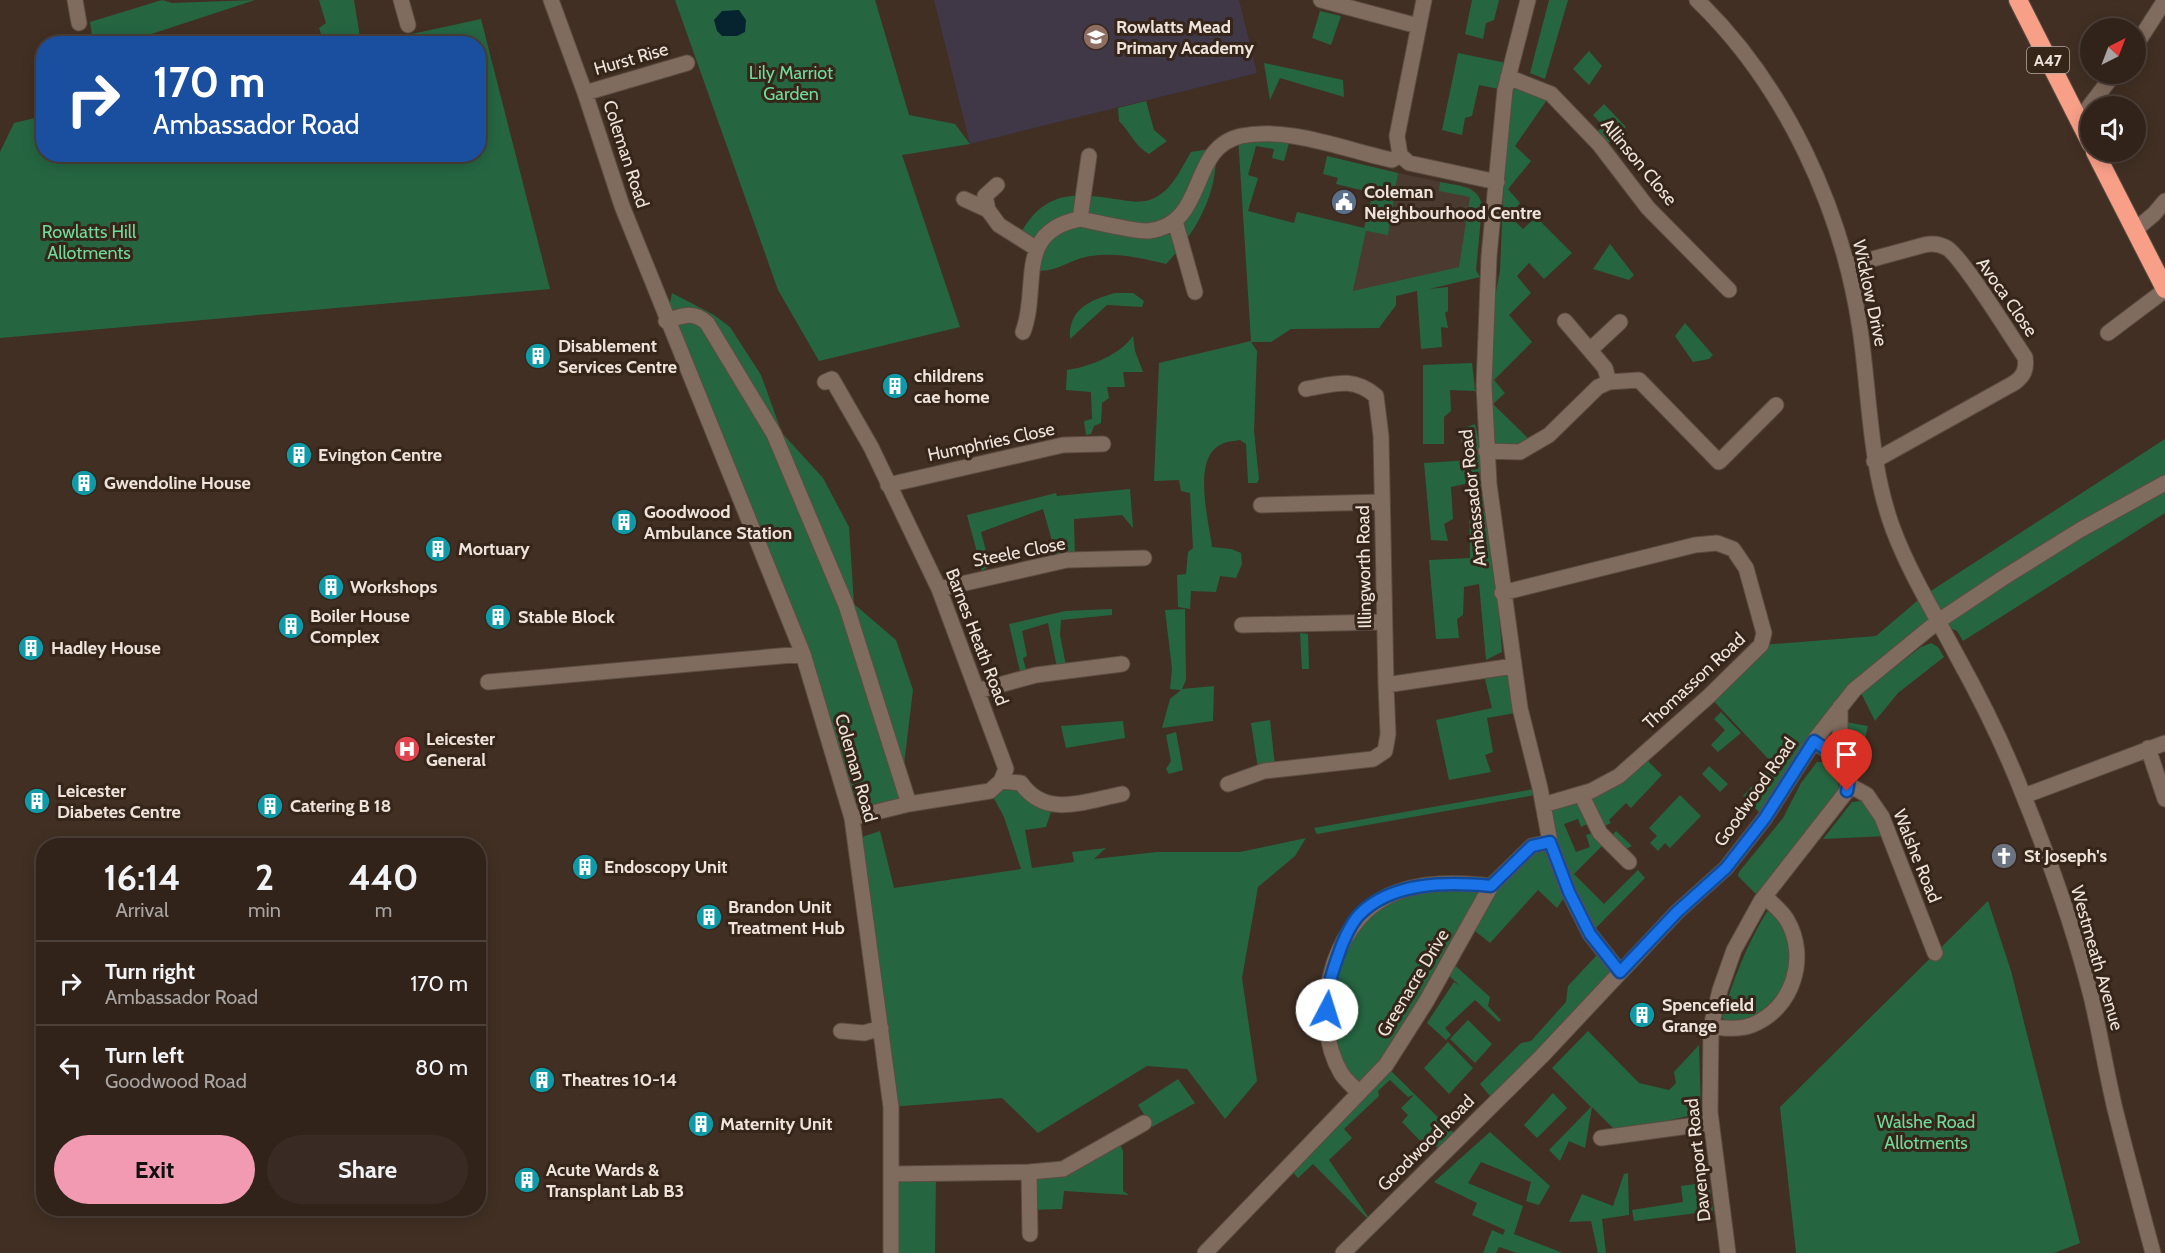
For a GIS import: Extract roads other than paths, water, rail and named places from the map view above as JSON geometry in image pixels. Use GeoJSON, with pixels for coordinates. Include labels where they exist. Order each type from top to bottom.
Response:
{"type":"FeatureCollection","features":[{"type":"Feature","properties":{"kind":"highway","name":"A47"},"geometry":{"type":"LineString","coordinates":[[2018,0],[2079,120]]}},
{"type":"Feature","properties":{"kind":"highway"},"geometry":{"type":"LineString","coordinates":[[2100,162],[2165,289]]}},
{"type":"Feature","properties":{"kind":"street"},"geometry":{"type":"LineString","coordinates":[[75,0],[79,23]]}},
{"type":"Feature","properties":{"kind":"street"},"geometry":{"type":"LineString","coordinates":[[401,0],[408,25]]}},
{"type":"Feature","properties":{"kind":"street","name":"Coleman Road"},"geometry":{"type":"LineString","coordinates":[[551,0],[585,93],[622,206],[666,321],[803,654],[852,818],[891,1107],[891,1253]]}},
{"type":"Feature","properties":{"kind":"street"},"geometry":{"type":"LineString","coordinates":[[1321,0],[1418,26]]}},
{"type":"Feature","properties":{"kind":"street"},"geometry":{"type":"LineString","coordinates":[[1424,0],[1397,136],[1400,155],[1409,164],[1497,182]]}},
{"type":"Feature","properties":{"kind":"street","name":"Ambassador Road"},"geometry":{"type":"LineString","coordinates":[[1528,0],[1504,90],[1487,291],[1484,385],[1486,451],[1502,593],[1520,708],[1550,842],[1569,892],[1590,934],[1620,972]]}},
{"type":"Feature","properties":{"kind":"street","name":"Wicklow Drive"},"geometry":{"type":"LineString","coordinates":[[1696,0],[1747,58],[1796,134],[1825,197],[1847,266],[1860,329],[1874,460],[1893,529],[1937,622]]}},
{"type":"Feature","properties":{"kind":"street"},"geometry":{"type":"LineString","coordinates":[[2146,29],[2165,0]]}},
{"type":"Feature","properties":{"kind":"street","name":"Hurst Rise"},"geometry":{"type":"LineString","coordinates":[[585,93],[687,63]]}},
{"type":"Feature","properties":{"kind":"street","name":"Allinson Close"},"geometry":{"type":"LineString","coordinates":[[1508,77],[1551,94],[1599,144],[1648,208],[1729,290]]}},
{"type":"Feature","properties":{"kind":"street"},"geometry":{"type":"LineString","coordinates":[[2079,120],[2106,84]]}},
{"type":"Feature","properties":{"kind":"street"},"geometry":{"type":"LineString","coordinates":[[1023,332],[1029,317],[1030,272],[1037,249],[1048,233],[1070,221],[1080,219],[1144,232],[1158,229],[1175,221],[1188,207],[1203,168],[1216,148],[1238,136],[1268,132],[1392,160],[1400,155]]}},
{"type":"Feature","properties":{"kind":"street"},"geometry":{"type":"LineString","coordinates":[[1080,219],[1089,156]]}},
{"type":"Feature","properties":{"kind":"street"},"geometry":{"type":"LineString","coordinates":[[997,185],[985,196],[988,210],[999,225],[1037,249]]}},
{"type":"Feature","properties":{"kind":"street"},"geometry":{"type":"LineString","coordinates":[[964,198],[988,210]]}},
{"type":"Feature","properties":{"kind":"street"},"geometry":{"type":"LineString","coordinates":[[2135,230],[2165,201]]}},
{"type":"Feature","properties":{"kind":"street"},"geometry":{"type":"LineString","coordinates":[[1175,221],[1195,292]]}},
{"type":"Feature","properties":{"kind":"street","name":"Avoca Close"},"geometry":{"type":"LineString","coordinates":[[1847,266],[1924,244],[1936,244],[1946,248],[1962,266],[2026,363],[2024,374],[2014,383],[1874,460]]}},
{"type":"Feature","properties":{"kind":"street"},"geometry":{"type":"LineString","coordinates":[[2108,333],[2165,289]]}},
{"type":"Feature","properties":{"kind":"street"},"geometry":{"type":"LineString","coordinates":[[666,321],[689,314],[698,315],[707,323],[774,434],[846,605],[909,804]]}},
{"type":"Feature","properties":{"kind":"street"},"geometry":{"type":"LineString","coordinates":[[1565,321],[1605,368],[1609,382]]}},
{"type":"Feature","properties":{"kind":"street"},"geometry":{"type":"LineString","coordinates":[[1590,350],[1620,322]]}},
{"type":"Feature","properties":{"kind":"street","name":"Barnes Heath Road"},"geometry":{"type":"LineString","coordinates":[[825,382],[832,379],[871,447],[939,589],[1003,758],[1006,770],[1001,781]]}},
{"type":"Feature","properties":{"kind":"street"},"geometry":{"type":"LineString","coordinates":[[1486,451],[1520,452],[1549,435],[1598,387],[1609,382],[1639,380],[1719,462],[1776,405]]}},
{"type":"Feature","properties":{"kind":"street","name":"Illingworth Road"},"geometry":{"type":"LineString","coordinates":[[1228,784],[1264,771],[1373,759],[1385,751],[1382,502],[1376,396],[1361,384],[1351,382],[1306,389]]}},
{"type":"Feature","properties":{"kind":"street","name":"Humphries Close"},"geometry":{"type":"LineString","coordinates":[[888,485],[1063,445],[1103,444]]}},
{"type":"Feature","properties":{"kind":"street","name":"Goodwood Road"},"geometry":{"type":"LineString","coordinates":[[2132,500],[2165,475]]}},
{"type":"Feature","properties":{"kind":"street","name":"Goodwood Road"},"geometry":{"type":"LineString","coordinates":[[1346,1252],[1541,1057],[1677,912],[1726,868],[1765,818],[1814,741],[1854,690],[1937,622],[2013,572],[2132,500],[2165,483]]}},
{"type":"Feature","properties":{"kind":"street"},"geometry":{"type":"LineString","coordinates":[[1261,504],[1382,502]]}},
{"type":"Feature","properties":{"kind":"street","name":"Thomasson Road"},"geometry":{"type":"LineString","coordinates":[[1502,593],[1695,545],[1717,543],[1733,549],[1746,568],[1764,633],[1761,645],[1709,696],[1619,776],[1581,794],[1543,805]]}},
{"type":"Feature","properties":{"kind":"street","name":"Steele Close"},"geometry":{"type":"LineString","coordinates":[[939,589],[1067,560],[1144,558]]}},
{"type":"Feature","properties":{"kind":"street"},"geometry":{"type":"LineString","coordinates":[[1242,625],[1384,622]]}},
{"type":"Feature","properties":{"kind":"street","name":"Westmeath Avenue"},"geometry":{"type":"LineString","coordinates":[[1937,622],[1992,722],[2024,796],[2072,930],[2091,995],[2114,1107],[2153,1253]]}},
{"type":"Feature","properties":{"kind":"street"},"geometry":{"type":"LineString","coordinates":[[488,682],[803,654]]}},
{"type":"Feature","properties":{"kind":"street"},"geometry":{"type":"LineString","coordinates":[[977,691],[1036,675],[1122,664]]}},
{"type":"Feature","properties":{"kind":"street"},"geometry":{"type":"LineString","coordinates":[[1386,685],[1514,666]]}},
{"type":"Feature","properties":{"kind":"street"},"geometry":{"type":"LineString","coordinates":[[1840,707],[1840,761]]}},
{"type":"Feature","properties":{"kind":"street"},"geometry":{"type":"LineString","coordinates":[[1814,741],[1840,761],[1849,785]]}},
{"type":"Feature","properties":{"kind":"street"},"geometry":{"type":"LineString","coordinates":[[2024,796],[2165,743]]}},
{"type":"Feature","properties":{"kind":"street"},"geometry":{"type":"LineString","coordinates":[[2148,748],[2165,799]]}},
{"type":"Feature","properties":{"kind":"street"},"geometry":{"type":"LineString","coordinates":[[852,818],[909,804],[990,792],[1001,781],[1021,783],[1031,798],[1052,806],[1119,798]]}},
{"type":"Feature","properties":{"kind":"street","name":"Davenport Road"},"geometry":{"type":"LineString","coordinates":[[1728,1253],[1711,1123],[1711,1027],[1730,959],[1765,896],[1838,806],[1849,785]]}},
{"type":"Feature","properties":{"kind":"street","name":"Walshe Road"},"geometry":{"type":"LineString","coordinates":[[1849,785],[1867,795],[1882,817],[1935,953]]}},
{"type":"Feature","properties":{"kind":"street"},"geometry":{"type":"LineString","coordinates":[[1581,794],[1600,833],[1629,861]]}},
{"type":"Feature","properties":{"kind":"street","name":"Greenacre Drive"},"geometry":{"type":"LineString","coordinates":[[1205,1253],[1386,1065],[1423,1008],[1491,886],[1532,846],[1550,842]]}},
{"type":"Feature","properties":{"kind":"street"},"geometry":{"type":"LineString","coordinates":[[1359,1093],[1341,1073],[1327,1032],[1327,988],[1342,945],[1359,915],[1388,896],[1420,886],[1463,883],[1491,886]]}},
{"type":"Feature","properties":{"kind":"street"},"geometry":{"type":"LineString","coordinates":[[1711,1027],[1740,1028],[1760,1021],[1777,1009],[1793,984],[1797,960],[1793,935],[1787,920],[1765,896]]}},
{"type":"Feature","properties":{"kind":"street"},"geometry":{"type":"LineString","coordinates":[[841,1031],[864,1033],[881,1028]]}},
{"type":"Feature","properties":{"kind":"street"},"geometry":{"type":"LineString","coordinates":[[892,1174],[1029,1172],[1063,1169],[1120,1145],[1144,1123]]}},
{"type":"Feature","properties":{"kind":"street"},"geometry":{"type":"LineString","coordinates":[[1601,1138],[1711,1123]]}},
{"type":"Feature","properties":{"kind":"street"},"geometry":{"type":"LineString","coordinates":[[1029,1172],[1030,1234]]}},
{"type":"Feature","properties":{"kind":"water"},"geometry":{"type":"Polygon","coordinates":[[[739,10],[746,20],[745,32],[737,36],[722,36],[717,31],[714,20],[722,11],[739,10]]]}},
{"type":"Feature","properties":{"kind":"place","name":"Rowlatts Mead Primary Academy"},"geometry":{"type":"Point","coordinates":[1096,37]}},
{"type":"Feature","properties":{"kind":"place","name":"Coleman Neighbourhood Centre"},"geometry":{"type":"Point","coordinates":[1344,202]}},
{"type":"Feature","properties":{"kind":"place","name":"Disablement Services Centre"},"geometry":{"type":"Point","coordinates":[538,356]}},
{"type":"Feature","properties":{"kind":"place","name":"childrens cae home"},"geometry":{"type":"Point","coordinates":[895,386]}},
{"type":"Feature","properties":{"kind":"place","name":"Evington Centre"},"geometry":{"type":"Point","coordinates":[299,455]}},
{"type":"Feature","properties":{"kind":"place","name":"Gwendoline House"},"geometry":{"type":"Point","coordinates":[84,483]}},
{"type":"Feature","properties":{"kind":"place","name":"Goodwood Ambulance Station"},"geometry":{"type":"Point","coordinates":[624,522]}},
{"type":"Feature","properties":{"kind":"place","name":"Mortuary"},"geometry":{"type":"Point","coordinates":[438,549]}},
{"type":"Feature","properties":{"kind":"place","name":"Workshops"},"geometry":{"type":"Point","coordinates":[331,587]}},
{"type":"Feature","properties":{"kind":"place","name":"Stable Block"},"geometry":{"type":"Point","coordinates":[498,617]}},
{"type":"Feature","properties":{"kind":"place","name":"Boiler House Complex"},"geometry":{"type":"Point","coordinates":[291,626]}},
{"type":"Feature","properties":{"kind":"place","name":"Hadley House"},"geometry":{"type":"Point","coordinates":[31,648]}},
{"type":"Feature","properties":{"kind":"place","name":"Leicester General"},"geometry":{"type":"Point","coordinates":[407,749]}},
{"type":"Feature","properties":{"kind":"place","name":"Leicester Diabetes Centre"},"geometry":{"type":"Point","coordinates":[37,801]}},
{"type":"Feature","properties":{"kind":"place","name":"Catering B 18"},"geometry":{"type":"Point","coordinates":[270,806]}},
{"type":"Feature","properties":{"kind":"place","name":"St Joseph's"},"geometry":{"type":"Point","coordinates":[2004,856]}},
{"type":"Feature","properties":{"kind":"place","name":"Endoscopy Unit"},"geometry":{"type":"Point","coordinates":[585,867]}},
{"type":"Feature","properties":{"kind":"place","name":"Brandon Unit Treatment Hub"},"geometry":{"type":"Point","coordinates":[709,917]}},
{"type":"Feature","properties":{"kind":"place","name":"Spencefield Grange"},"geometry":{"type":"Point","coordinates":[1642,1015]}},
{"type":"Feature","properties":{"kind":"place","name":"Theatres 10-14"},"geometry":{"type":"Point","coordinates":[542,1080]}},
{"type":"Feature","properties":{"kind":"place","name":"Maternity Unit"},"geometry":{"type":"Point","coordinates":[701,1124]}},
{"type":"Feature","properties":{"kind":"place","name":"Acute Wards & Transplant Lab B3"},"geometry":{"type":"Point","coordinates":[527,1180]}},
{"type":"Feature","properties":{"kind":"park label","name":"Lily Marriot Garden"},"geometry":{"type":"Point","coordinates":[791,83]}},
{"type":"Feature","properties":{"kind":"park label","name":"Rowlatts Hill Allotments"},"geometry":{"type":"Point","coordinates":[89,242]}},
{"type":"Feature","properties":{"kind":"park label","name":"Walshe Road Allotments"},"geometry":{"type":"Point","coordinates":[1926,1132]}}]}
